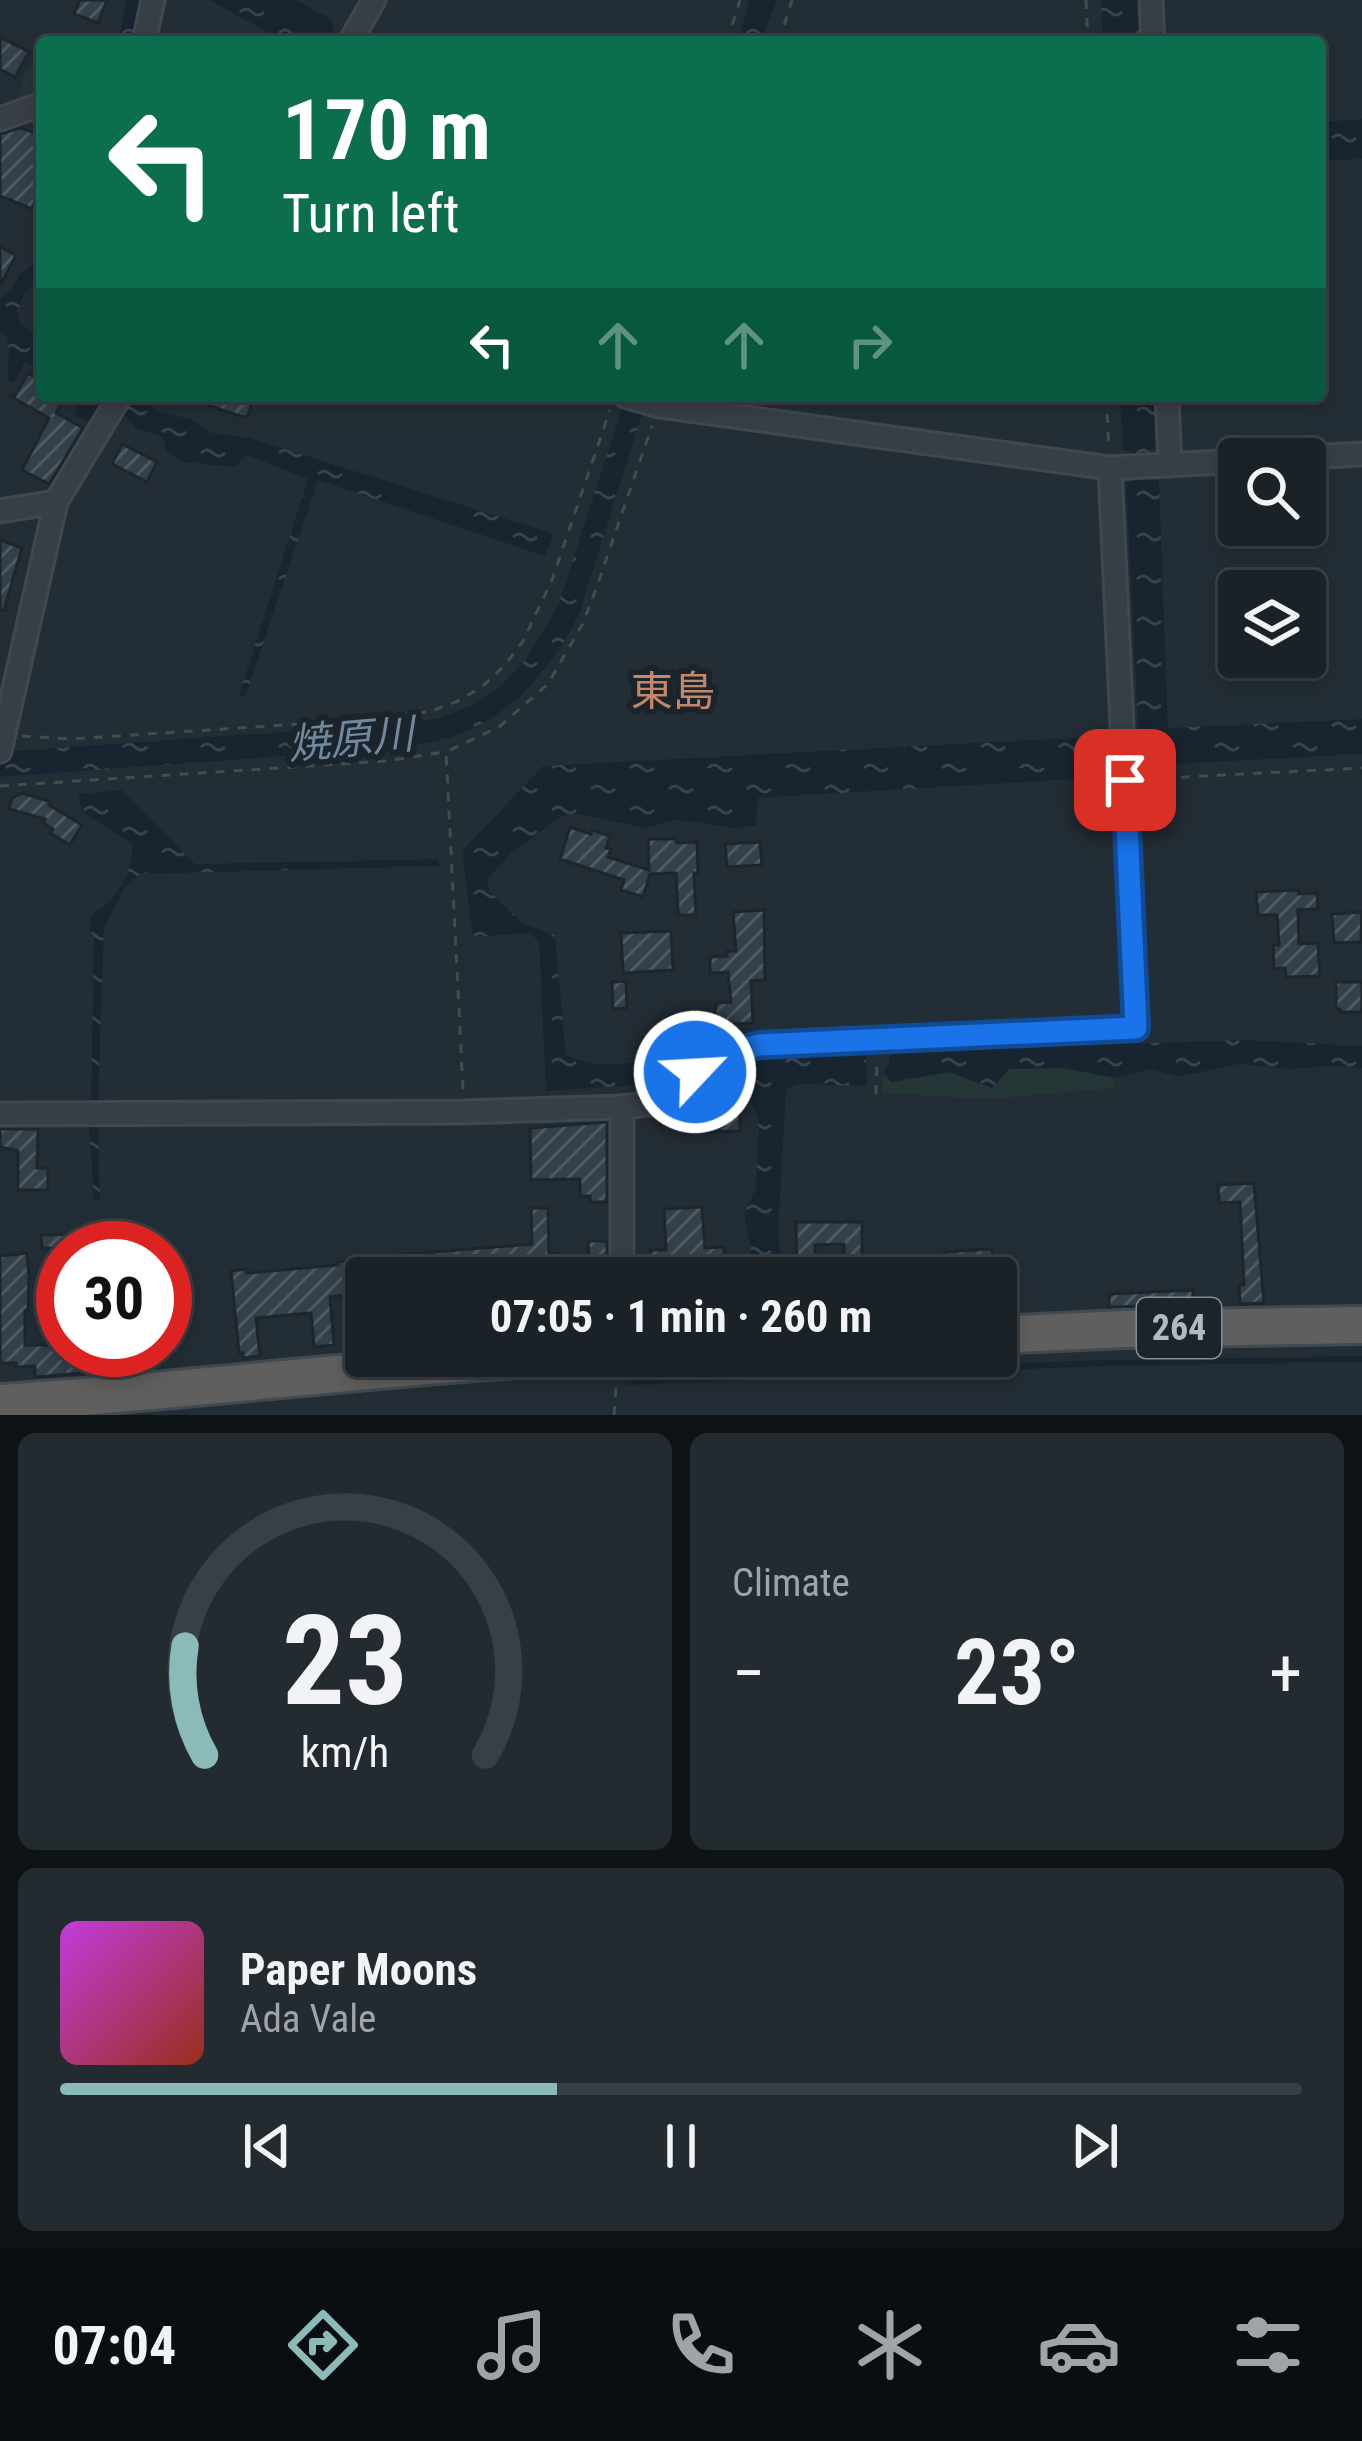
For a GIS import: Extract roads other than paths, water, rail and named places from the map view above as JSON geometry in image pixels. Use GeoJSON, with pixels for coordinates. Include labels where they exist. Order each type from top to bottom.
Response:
{"type":"FeatureCollection","features":[{"type":"Feature","properties":{"kind":"highway","name":"264"},"geometry":{"type":"LineString","coordinates":[[1017,1334],[1362,1325]]}},
{"type":"Feature","properties":{"kind":"highway"},"geometry":{"type":"LineString","coordinates":[[0,1403],[124,1405],[348,1377]]}},
{"type":"Feature","properties":{"kind":"street"},"geometry":{"type":"LineString","coordinates":[[145,36],[153,0]]}},
{"type":"Feature","properties":{"kind":"street"},"geometry":{"type":"LineString","coordinates":[[354,36],[374,0]]}},
{"type":"Feature","properties":{"kind":"street"},"geometry":{"type":"LineString","coordinates":[[1151,0],[1153,36]]}},
{"type":"Feature","properties":{"kind":"street"},"geometry":{"type":"LineString","coordinates":[[0,119],[36,106]]}},
{"type":"Feature","properties":{"kind":"street"},"geometry":{"type":"LineString","coordinates":[[1,740],[56,502],[116,402]]}},
{"type":"Feature","properties":{"kind":"street"},"geometry":{"type":"LineString","coordinates":[[645,402],[1118,468],[1218,462]]}},
{"type":"Feature","properties":{"kind":"street"},"geometry":{"type":"LineString","coordinates":[[1162,465],[1167,402]]}},
{"type":"Feature","properties":{"kind":"street"},"geometry":{"type":"LineString","coordinates":[[1326,456],[1362,454]]}},
{"type":"Feature","properties":{"kind":"street"},"geometry":{"type":"LineString","coordinates":[[0,1114],[622,1107],[662,1102],[692,1082],[698,1061],[759,1045],[1136,1028],[1118,468]]}},
{"type":"Feature","properties":{"kind":"street"},"geometry":{"type":"LineString","coordinates":[[0,511],[56,502]]}},
{"type":"Feature","properties":{"kind":"street"},"geometry":{"type":"LineString","coordinates":[[622,1107],[622,1257]]}},
{"type":"Feature","properties":{"kind":"water"},"geometry":{"type":"Polygon","coordinates":[[[126,0],[144,0],[138,36],[118,36],[126,0]]]}},
{"type":"Feature","properties":{"kind":"water"},"geometry":{"type":"Polygon","coordinates":[[[210,0],[296,0],[332,19],[333,31],[340,36],[273,36],[210,0]]]}},
{"type":"Feature","properties":{"kind":"water"},"geometry":{"type":"Polygon","coordinates":[[[749,0],[777,0],[763,36],[740,36],[749,0]]]}},
{"type":"Feature","properties":{"kind":"water"},"geometry":{"type":"Polygon","coordinates":[[[1101,0],[1138,0],[1139,36],[1103,36],[1101,0]]]}},
{"type":"Feature","properties":{"kind":"water"},"geometry":{"type":"Polygon","coordinates":[[[1362,119],[1362,159],[1326,161],[1326,122],[1362,119]]]}},
{"type":"Feature","properties":{"kind":"water"},"geometry":{"type":"Polygon","coordinates":[[[36,262],[36,283],[24,294],[17,311],[20,324],[36,336],[36,368],[25,362],[14,383],[7,380],[9,349],[0,331],[0,299],[36,262]]]}},
{"type":"Feature","properties":{"kind":"water"},"geometry":{"type":"Polygon","coordinates":[[[78,402],[149,402],[158,412],[191,419],[212,433],[247,437],[554,534],[545,556],[318,480],[246,695],[238,698],[308,479],[246,455],[235,467],[182,462],[166,451],[163,437],[137,429],[123,413],[100,405],[90,423],[75,416],[78,402]]]}},
{"type":"Feature","properties":{"kind":"water","name":"焼原川"},"geometry":{"type":"Polygon","coordinates":[[[624,402],[646,402],[579,614],[540,675],[486,721],[441,740],[394,748],[0,777],[0,752],[436,719],[468,707],[499,687],[525,660],[558,606],[624,402]]]}},
{"type":"Feature","properties":{"kind":"water"},"geometry":{"type":"Polygon","coordinates":[[[1120,402],[1155,402],[1157,449],[1148,450],[1151,480],[1159,480],[1168,728],[1362,719],[1362,754],[1140,766],[1126,482],[1134,480],[1131,451],[1123,451],[1120,402]]]}},
{"type":"Feature","properties":{"kind":"water"},"geometry":{"type":"Polygon","coordinates":[[[1106,736],[1110,777],[758,798],[756,826],[734,828],[677,820],[644,828],[575,813],[561,817],[511,853],[488,879],[489,891],[524,924],[555,935],[566,1055],[603,1064],[651,1057],[663,1052],[661,1024],[675,1020],[682,1062],[669,1083],[546,1091],[539,941],[529,933],[473,937],[462,851],[543,766],[1106,736]]]}},
{"type":"Feature","properties":{"kind":"water"},"geometry":{"type":"Polygon","coordinates":[[[122,790],[195,864],[436,859],[440,866],[140,874],[124,889],[104,928],[98,1106],[91,1107],[94,937],[89,928],[91,916],[122,885],[133,844],[82,812],[78,794],[122,790]]]}},
{"type":"Feature","properties":{"kind":"water"},"geometry":{"type":"Polygon","coordinates":[[[1245,1040],[1362,1046],[1362,1068],[1239,1064],[1178,1077],[1151,1069],[1115,1078],[1063,1068],[1009,1069],[992,1088],[949,1072],[891,1082],[884,1074],[892,1051],[1245,1040]]]}},
{"type":"Feature","properties":{"kind":"water"},"geometry":{"type":"Polygon","coordinates":[[[865,1052],[867,1086],[798,1084],[786,1090],[781,1257],[752,1257],[744,1212],[756,1188],[759,1120],[743,1080],[701,1084],[708,1063],[777,1054],[865,1052]]]}},
{"type":"Feature","properties":{"kind":"water"},"geometry":{"type":"Polygon","coordinates":[[[98,1124],[100,1199],[94,1200],[89,1125],[98,1124]]]}},
{"type":"Feature","properties":{"kind":"waterway"},"geometry":{"type":"LineString","coordinates":[[628,1382],[1103,1363],[1362,1359]]}},
{"type":"Feature","properties":{"kind":"district","name":"東島"},"geometry":{"type":"Point","coordinates":[673,691]}}]}
